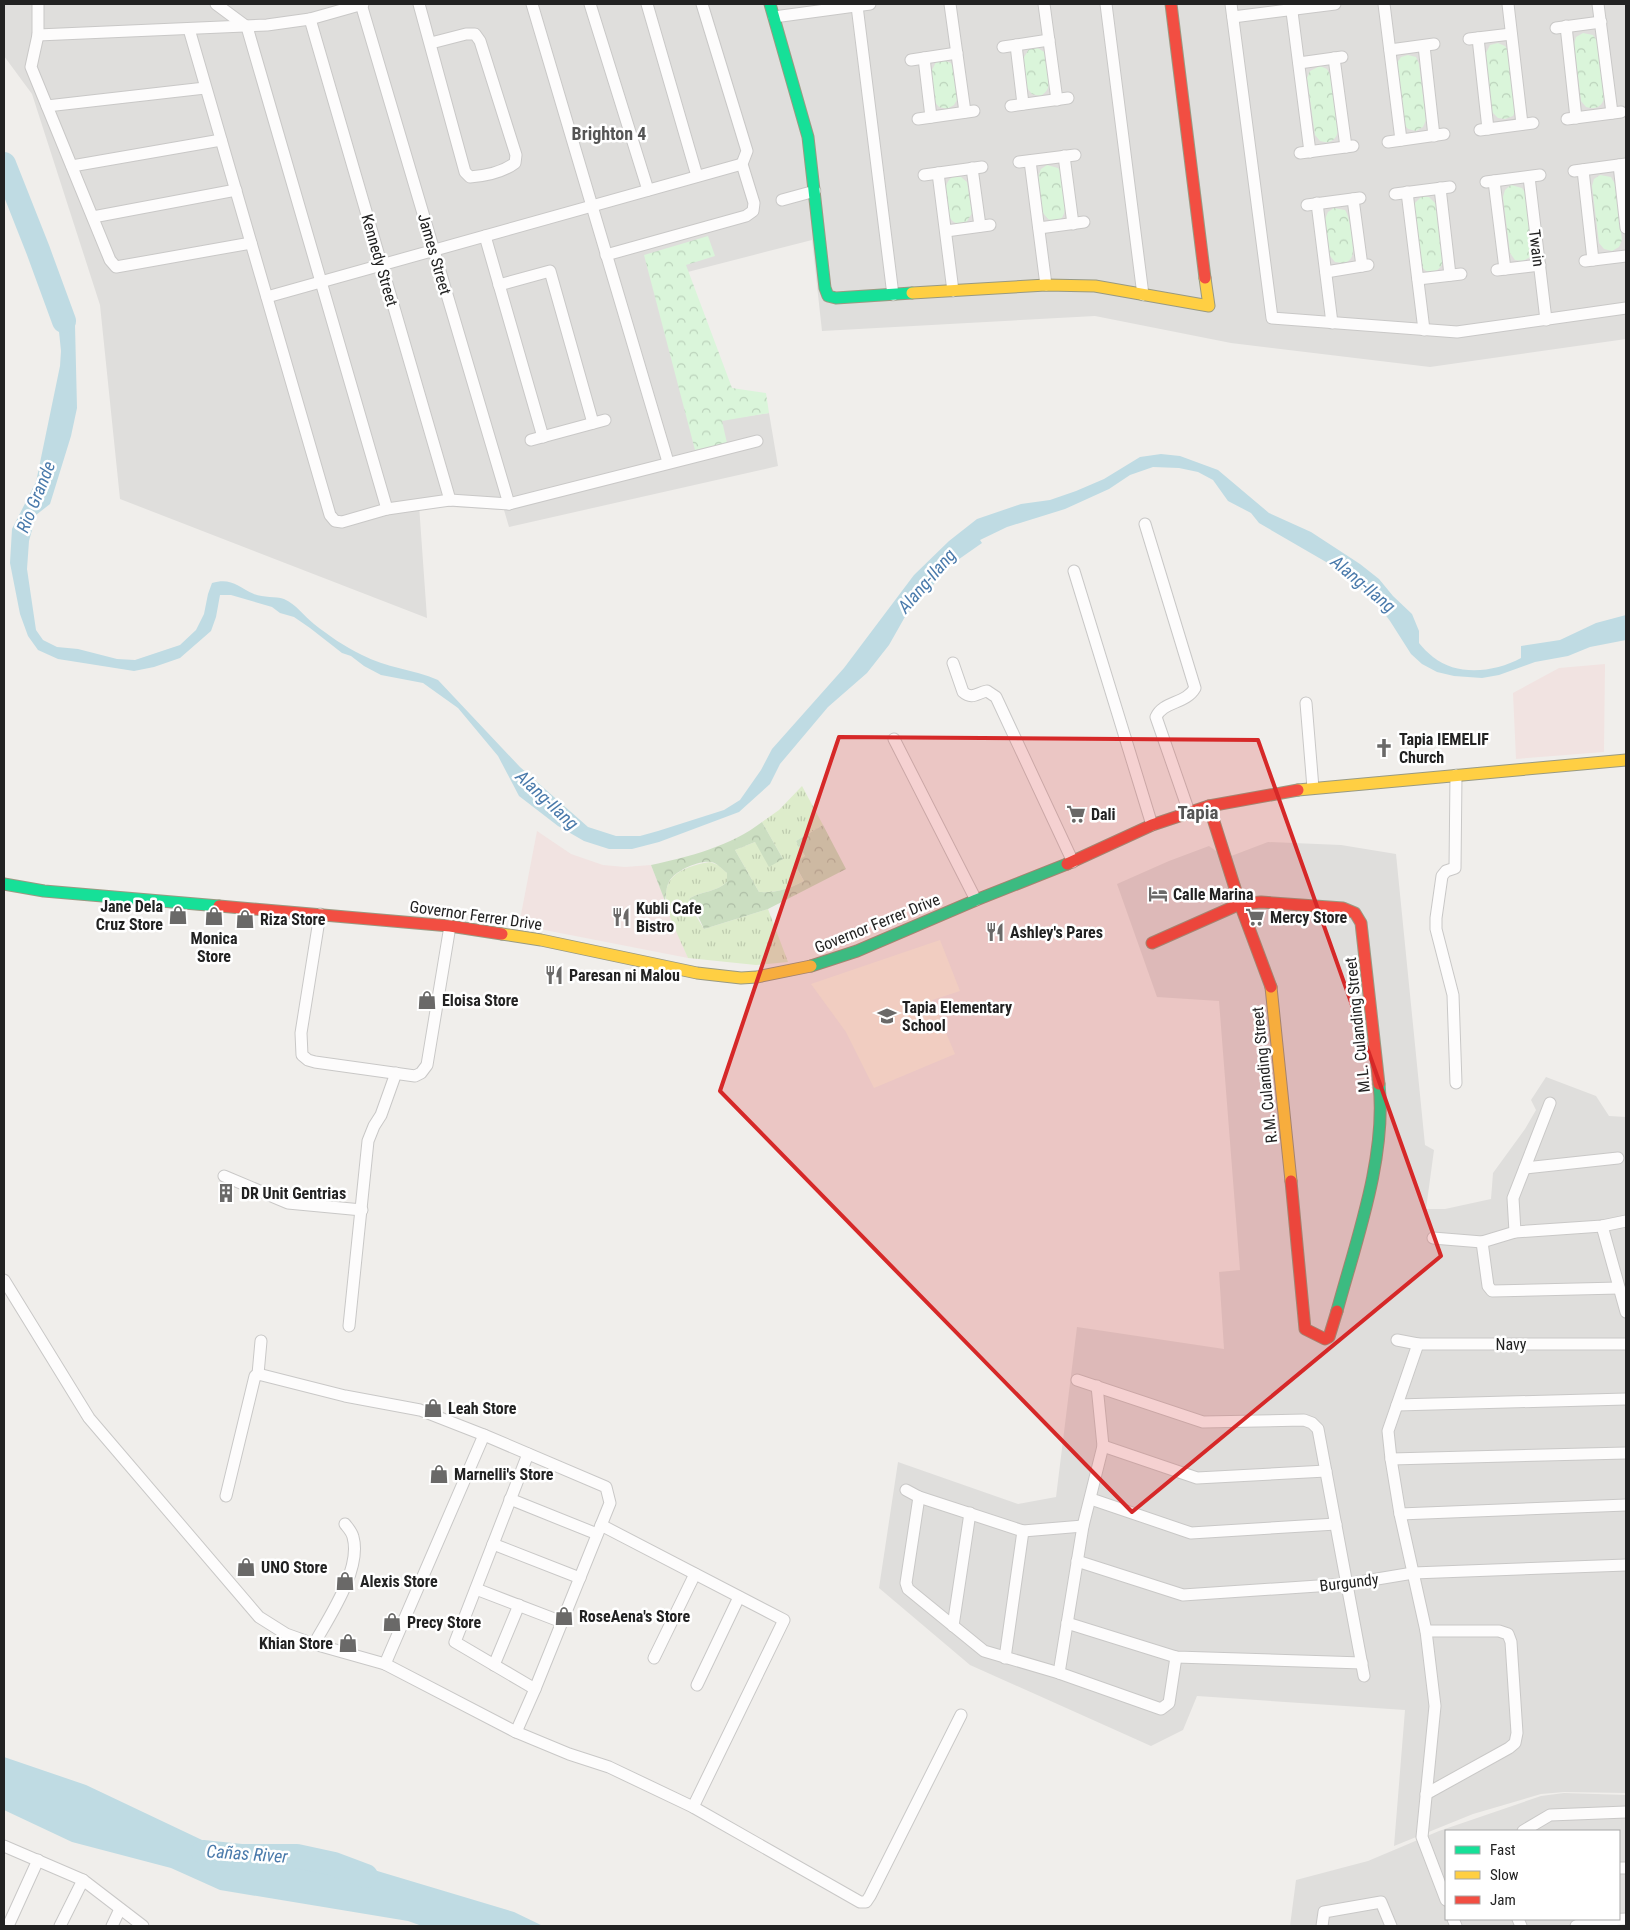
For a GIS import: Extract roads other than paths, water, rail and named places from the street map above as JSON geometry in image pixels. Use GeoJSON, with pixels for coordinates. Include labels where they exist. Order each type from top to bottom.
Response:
{"type":"FeatureCollection","features":[{"type":"Feature","properties":{"kind":"street"},"geometry":{"type":"LineString","coordinates":[[38,4],[38,36],[31,68],[110,260],[116,267],[251,243]]}},
{"type":"Feature","properties":{"kind":"street"},"geometry":{"type":"LineString","coordinates":[[216,4],[247,27],[387,509]]}},
{"type":"Feature","properties":{"kind":"street"},"geometry":{"type":"LineString","coordinates":[[38,36],[247,27],[310,19],[362,4]]}},
{"type":"Feature","properties":{"kind":"street","name":"James Street"},"geometry":{"type":"LineString","coordinates":[[362,4],[508,504]]}},
{"type":"Feature","properties":{"kind":"street"},"geometry":{"type":"LineString","coordinates":[[420,4],[465,172],[470,177],[509,168],[515,163],[516,155],[480,41],[475,34],[466,34],[431,43]]}},
{"type":"Feature","properties":{"kind":"street"},"geometry":{"type":"LineString","coordinates":[[532,4],[668,462]]}},
{"type":"Feature","properties":{"kind":"street"},"geometry":{"type":"LineString","coordinates":[[590,4],[648,190]]}},
{"type":"Feature","properties":{"kind":"street"},"geometry":{"type":"LineString","coordinates":[[647,4],[697,176]]}},
{"type":"Feature","properties":{"kind":"street"},"geometry":{"type":"LineString","coordinates":[[606,255],[746,216],[753,211],[754,203],[742,164],[746,151],[702,4]]}},
{"type":"Feature","properties":{"kind":"street"},"geometry":{"type":"LineString","coordinates":[[770,4],[808,137],[825,288],[828,296],[836,298],[1046,285],[1094,286],[1209,306],[1171,4]]}},
{"type":"Feature","properties":{"kind":"street"},"geometry":{"type":"LineString","coordinates":[[774,17],[870,4]]}},
{"type":"Feature","properties":{"kind":"street"},"geometry":{"type":"LineString","coordinates":[[918,119],[970,111],[957,54],[950,4]]}},
{"type":"Feature","properties":{"kind":"street"},"geometry":{"type":"LineString","coordinates":[[1011,106],[1063,99],[1049,40],[1044,4]]}},
{"type":"Feature","properties":{"kind":"street"},"geometry":{"type":"LineString","coordinates":[[1106,4],[1143,294]]}},
{"type":"Feature","properties":{"kind":"street"},"geometry":{"type":"LineString","coordinates":[[1231,4],[1272,318],[1457,332],[1626,308]]}},
{"type":"Feature","properties":{"kind":"street"},"geometry":{"type":"LineString","coordinates":[[1233,17],[1292,6],[1335,4]]}},
{"type":"Feature","properties":{"kind":"street"},"geometry":{"type":"LineString","coordinates":[[1384,4],[1401,140]]}},
{"type":"Feature","properties":{"kind":"street"},"geometry":{"type":"LineString","coordinates":[[1508,4],[1511,34],[1528,124],[1484,129],[1473,39],[1511,34]]}},
{"type":"Feature","properties":{"kind":"street"},"geometry":{"type":"LineString","coordinates":[[1598,4],[1617,112],[1572,118],[1561,27],[1601,22]]}},
{"type":"Feature","properties":{"kind":"street"},"geometry":{"type":"LineString","coordinates":[[857,6],[893,295]]}},
{"type":"Feature","properties":{"kind":"street"},"geometry":{"type":"LineString","coordinates":[[1292,6],[1299,63],[1305,152],[1350,147],[1338,58],[1299,63]]}},
{"type":"Feature","properties":{"kind":"street","name":"Kennedy Street"},"geometry":{"type":"LineString","coordinates":[[310,19],[450,500]]}},
{"type":"Feature","properties":{"kind":"street"},"geometry":{"type":"LineString","coordinates":[[189,30],[330,515],[335,521],[342,522],[387,509],[450,500],[508,504],[757,441]]}},
{"type":"Feature","properties":{"kind":"street"},"geometry":{"type":"LineString","coordinates":[[1003,47],[1049,40]]}},
{"type":"Feature","properties":{"kind":"street"},"geometry":{"type":"LineString","coordinates":[[1016,45],[1023,104]]}},
{"type":"Feature","properties":{"kind":"street"},"geometry":{"type":"LineString","coordinates":[[1388,142],[1439,135],[1429,45],[1390,50]]}},
{"type":"Feature","properties":{"kind":"street"},"geometry":{"type":"LineString","coordinates":[[911,60],[957,54]]}},
{"type":"Feature","properties":{"kind":"street"},"geometry":{"type":"LineString","coordinates":[[924,58],[931,117]]}},
{"type":"Feature","properties":{"kind":"street"},"geometry":{"type":"LineString","coordinates":[[47,106],[205,88]]}},
{"type":"Feature","properties":{"kind":"street"},"geometry":{"type":"LineString","coordinates":[[72,166],[221,140]]}},
{"type":"Feature","properties":{"kind":"street"},"geometry":{"type":"LineString","coordinates":[[1039,228],[1078,223],[1070,156],[1025,162],[1039,228],[1046,285]]}},
{"type":"Feature","properties":{"kind":"street"},"geometry":{"type":"LineString","coordinates":[[267,297],[742,164]]}},
{"type":"Feature","properties":{"kind":"street"},"geometry":{"type":"LineString","coordinates":[[1626,228],[1622,165],[1578,170],[1589,260],[1626,256]]}},
{"type":"Feature","properties":{"kind":"street"},"geometry":{"type":"LineString","coordinates":[[924,174],[977,167],[985,226],[946,231]]}},
{"type":"Feature","properties":{"kind":"street"},"geometry":{"type":"LineString","coordinates":[[938,173],[953,291]]}},
{"type":"Feature","properties":{"kind":"street","name":"Twain"},"geometry":{"type":"LineString","coordinates":[[1540,265],[1500,270],[1490,182],[1534,176],[1546,320]]}},
{"type":"Feature","properties":{"kind":"street"},"geometry":{"type":"LineString","coordinates":[[1395,194],[1445,187],[1456,274],[1418,279]]}},
{"type":"Feature","properties":{"kind":"street"},"geometry":{"type":"LineString","coordinates":[[93,217],[236,190]]}},
{"type":"Feature","properties":{"kind":"street"},"geometry":{"type":"LineString","coordinates":[[782,200],[815,191]]}},
{"type":"Feature","properties":{"kind":"street"},"geometry":{"type":"LineString","coordinates":[[1408,192],[1424,330]]}},
{"type":"Feature","properties":{"kind":"street"},"geometry":{"type":"LineString","coordinates":[[1326,272],[1365,266],[1356,198],[1312,204],[1326,272],[1332,323]]}},
{"type":"Feature","properties":{"kind":"street"},"geometry":{"type":"LineString","coordinates":[[485,236],[543,437]]}},
{"type":"Feature","properties":{"kind":"street"},"geometry":{"type":"LineString","coordinates":[[499,285],[550,271],[599,422],[530,440]]}},
{"type":"Feature","properties":{"kind":"street"},"geometry":{"type":"LineString","coordinates":[[1145,524],[1195,688],[1192,694],[1164,708],[1158,712],[1156,717],[1189,812]]}},
{"type":"Feature","properties":{"kind":"street"},"geometry":{"type":"LineString","coordinates":[[1074,571],[1152,825]]}},
{"type":"Feature","properties":{"kind":"street"},"geometry":{"type":"LineString","coordinates":[[953,664],[963,692],[969,697],[987,691],[996,697],[1073,862]]}},
{"type":"Feature","properties":{"kind":"street"},"geometry":{"type":"LineString","coordinates":[[1306,703],[1313,788]]}},
{"type":"Feature","properties":{"kind":"street"},"geometry":{"type":"LineString","coordinates":[[894,739],[976,900]]}},
{"type":"Feature","properties":{"kind":"street","name":"Governor Ferrer Drive"},"geometry":{"type":"LineString","coordinates":[[4,884],[44,891],[450,926],[541,940],[697,973],[734,977],[758,977],[814,965],[857,951],[976,900],[1073,862],[1152,825],[1208,806],[1286,791],[1313,788],[1626,760]]}},
{"type":"Feature","properties":{"kind":"street"},"geometry":{"type":"LineString","coordinates":[[1456,775],[1455,868],[1446,870],[1442,876],[1436,918],[1438,940],[1453,995],[1456,1083]]}},
{"type":"Feature","properties":{"kind":"street","name":"R.M. Culanding Street"},"geometry":{"type":"LineString","coordinates":[[1208,806],[1240,904],[1272,988],[1305,1329],[1325,1339]]}},
{"type":"Feature","properties":{"kind":"street","name":"M.L. Culanding Street"},"geometry":{"type":"LineString","coordinates":[[1152,942],[1240,904],[1261,902],[1343,908],[1355,913],[1361,923],[1382,1109],[1374,1173],[1332,1330],[1325,1339]]}},
{"type":"Feature","properties":{"kind":"street"},"geometry":{"type":"LineString","coordinates":[[320,914],[301,1033],[302,1055],[308,1060],[315,1062],[416,1076],[421,1073],[426,1065],[450,926]]}},
{"type":"Feature","properties":{"kind":"street"},"geometry":{"type":"LineString","coordinates":[[349,1326],[368,1141],[381,1115],[396,1073]]}},
{"type":"Feature","properties":{"kind":"street"},"geometry":{"type":"LineString","coordinates":[[1515,1232],[1513,1198],[1550,1103]]}},
{"type":"Feature","properties":{"kind":"street"},"geometry":{"type":"LineString","coordinates":[[1525,1168],[1618,1158]]}},
{"type":"Feature","properties":{"kind":"street"},"geometry":{"type":"LineString","coordinates":[[224,1176],[288,1203],[362,1210]]}},
{"type":"Feature","properties":{"kind":"street"},"geometry":{"type":"LineString","coordinates":[[1433,1238],[1482,1242],[1515,1232],[1602,1226],[1626,1221]]}},
{"type":"Feature","properties":{"kind":"street"},"geometry":{"type":"LineString","coordinates":[[1602,1226],[1626,1312]]}},
{"type":"Feature","properties":{"kind":"street"},"geometry":{"type":"LineString","coordinates":[[1482,1242],[1488,1286],[1492,1291],[1619,1288]]}},
{"type":"Feature","properties":{"kind":"street"},"geometry":{"type":"LineString","coordinates":[[4,1280],[90,1418],[259,1617],[286,1634],[385,1664],[516,1732],[569,1754],[609,1767],[694,1807],[860,1902],[866,1902],[870,1896],[961,1715]]}},
{"type":"Feature","properties":{"kind":"street","name":"Navy"},"geometry":{"type":"LineString","coordinates":[[1397,1340],[1418,1344],[1626,1344]]}},
{"type":"Feature","properties":{"kind":"street"},"geometry":{"type":"LineString","coordinates":[[226,1496],[255,1376],[258,1374],[261,1341]]}},
{"type":"Feature","properties":{"kind":"street"},"geometry":{"type":"LineString","coordinates":[[1418,1344],[1388,1431],[1400,1514],[1426,1632],[1435,1706],[1422,1837],[1445,1897]]}},
{"type":"Feature","properties":{"kind":"street"},"geometry":{"type":"LineString","coordinates":[[258,1374],[345,1396],[420,1410],[606,1487],[610,1503],[516,1732]]}},
{"type":"Feature","properties":{"kind":"street"},"geometry":{"type":"LineString","coordinates":[[1077,1380],[1203,1422],[1304,1420],[1312,1423],[1318,1429],[1364,1676]]}},
{"type":"Feature","properties":{"kind":"street"},"geometry":{"type":"LineString","coordinates":[[1058,1673],[1083,1526],[1103,1446],[1097,1386]]}},
{"type":"Feature","properties":{"kind":"street"},"geometry":{"type":"LineString","coordinates":[[1397,1405],[1626,1399]]}},
{"type":"Feature","properties":{"kind":"street"},"geometry":{"type":"LineString","coordinates":[[385,1664],[484,1435]]}},
{"type":"Feature","properties":{"kind":"street"},"geometry":{"type":"LineString","coordinates":[[1103,1446],[1197,1478],[1326,1471]]}},
{"type":"Feature","properties":{"kind":"street"},"geometry":{"type":"LineString","coordinates":[[1391,1459],[1626,1453]]}},
{"type":"Feature","properties":{"kind":"street"},"geometry":{"type":"LineString","coordinates":[[528,1454],[455,1642],[535,1689]]}},
{"type":"Feature","properties":{"kind":"street"},"geometry":{"type":"LineString","coordinates":[[906,1490],[1022,1531],[1083,1526]]}},
{"type":"Feature","properties":{"kind":"street"},"geometry":{"type":"LineString","coordinates":[[920,1496],[906,1583],[908,1589],[984,1651],[1058,1673],[1161,1709],[1169,1703],[1176,1657]]}},
{"type":"Feature","properties":{"kind":"street"},"geometry":{"type":"LineString","coordinates":[[510,1499],[599,1530],[694,1574],[784,1620],[694,1807]]}},
{"type":"Feature","properties":{"kind":"street"},"geometry":{"type":"LineString","coordinates":[[1090,1499],[1191,1532],[1336,1524]]}},
{"type":"Feature","properties":{"kind":"street"},"geometry":{"type":"LineString","coordinates":[[1400,1514],[1626,1505]]}},
{"type":"Feature","properties":{"kind":"street"},"geometry":{"type":"LineString","coordinates":[[952,1626],[970,1514]]}},
{"type":"Feature","properties":{"kind":"street"},"geometry":{"type":"LineString","coordinates":[[314,1644],[340,1596],[353,1560],[354,1544],[352,1535],[345,1524]]}},
{"type":"Feature","properties":{"kind":"street"},"geometry":{"type":"LineString","coordinates":[[1005,1658],[1022,1531]]}},
{"type":"Feature","properties":{"kind":"street"},"geometry":{"type":"LineString","coordinates":[[493,1544],[580,1578]]}},
{"type":"Feature","properties":{"kind":"street","name":"Burgundy"},"geometry":{"type":"LineString","coordinates":[[1077,1561],[1183,1595],[1347,1584],[1413,1572],[1626,1565]]}},
{"type":"Feature","properties":{"kind":"street"},"geometry":{"type":"LineString","coordinates":[[654,1658],[694,1574]]}},
{"type":"Feature","properties":{"kind":"street"},"geometry":{"type":"LineString","coordinates":[[476,1589],[562,1622]]}},
{"type":"Feature","properties":{"kind":"street"},"geometry":{"type":"LineString","coordinates":[[697,1685],[740,1597]]}},
{"type":"Feature","properties":{"kind":"street"},"geometry":{"type":"LineString","coordinates":[[494,1665],[519,1605]]}},
{"type":"Feature","properties":{"kind":"street"},"geometry":{"type":"LineString","coordinates":[[1067,1623],[1176,1657],[1362,1663]]}},
{"type":"Feature","properties":{"kind":"street"},"geometry":{"type":"LineString","coordinates":[[1426,1632],[1499,1631],[1508,1634],[1511,1642],[1517,1733],[1515,1743],[1509,1748],[1426,1794]]}},
{"type":"Feature","properties":{"kind":"street"},"geometry":{"type":"LineString","coordinates":[[1525,1830],[1550,1815],[1626,1812]]}},
{"type":"Feature","properties":{"kind":"street"},"geometry":{"type":"LineString","coordinates":[[4,1846],[82,1880],[143,1926]]}},
{"type":"Feature","properties":{"kind":"street"},"geometry":{"type":"LineString","coordinates":[[8,1926],[38,1860]]}},
{"type":"Feature","properties":{"kind":"street"},"geometry":{"type":"LineString","coordinates":[[60,1926],[82,1880]]}},
{"type":"Feature","properties":{"kind":"street"},"geometry":{"type":"LineString","coordinates":[[1322,1926],[1324,1912],[1381,1902],[1391,1926]]}},
{"type":"Feature","properties":{"kind":"street"},"geometry":{"type":"LineString","coordinates":[[112,1926],[120,1909]]}},
{"type":"Feature","properties":{"kind":"water","name":"Alang-Ilang"},"geometry":{"type":"Polygon","coordinates":[[[62,289],[75,325],[77,408],[71,436],[50,504],[36,515],[29,541],[27,569],[36,630],[43,640],[57,647],[78,649],[117,659],[135,660],[180,645],[196,630],[204,614],[212,583],[219,581],[229,582],[258,595],[284,599],[310,621],[356,652],[380,663],[438,680],[520,767],[588,827],[616,836],[640,836],[658,831],[724,810],[740,800],[761,770],[772,749],[844,668],[914,575],[949,541],[977,519],[1021,504],[1050,500],[1076,491],[1104,479],[1140,457],[1161,454],[1180,456],[1218,470],[1269,513],[1311,532],[1360,564],[1379,579],[1412,614],[1419,631],[1419,643],[1422,647],[1433,657],[1454,668],[1477,670],[1500,667],[1521,658],[1521,646],[1560,640],[1596,623],[1626,615],[1626,640],[1590,647],[1568,656],[1535,662],[1499,675],[1482,678],[1454,676],[1437,672],[1422,664],[1411,654],[1375,601],[1333,566],[1259,523],[1251,513],[1228,501],[1213,480],[1198,472],[1179,468],[1153,467],[1130,475],[1109,489],[1065,509],[1007,527],[980,540],[982,543],[952,564],[906,615],[889,645],[867,673],[828,707],[780,764],[770,784],[739,812],[659,842],[632,849],[609,849],[584,841],[558,826],[519,796],[498,756],[458,708],[423,683],[381,675],[364,666],[351,656],[342,653],[294,617],[280,613],[272,607],[231,595],[220,595],[211,631],[180,658],[154,667],[134,671],[58,659],[38,650],[28,636],[20,614],[10,563],[12,529],[36,482],[60,366],[61,351],[58,322],[45,293],[62,289]]]}},
{"type":"Feature","properties":{"kind":"water"},"geometry":{"type":"Polygon","coordinates":[[[4,1757],[86,1785],[240,1858],[364,1867],[514,1912],[543,1926],[422,1926],[408,1921],[220,1890],[171,1868],[72,1842],[4,1810],[4,1757]]]}},
{"type":"Feature","properties":{"kind":"waterway","name":"Rio Grande"},"geometry":{"type":"LineString","coordinates":[[4,164],[64,321]]}},
{"type":"Feature","properties":{"kind":"waterway","name":"Cañas River"},"geometry":{"type":"LineString","coordinates":[[203,1852],[241,1856],[297,1856],[334,1864],[366,1876]]}},
{"type":"Feature","properties":{"kind":"place","name":"Tapia IEMELIF Church"},"geometry":{"type":"Point","coordinates":[1384,748]}},
{"type":"Feature","properties":{"kind":"place","name":"Dali"},"geometry":{"type":"Point","coordinates":[1076,814]}},
{"type":"Feature","properties":{"kind":"place","name":"Calle Marina"},"geometry":{"type":"Point","coordinates":[1158,894]}},
{"type":"Feature","properties":{"kind":"place","name":"Jane Dela Cruz Store"},"geometry":{"type":"Point","coordinates":[178,915]}},
{"type":"Feature","properties":{"kind":"place","name":"Monica Store"},"geometry":{"type":"Point","coordinates":[214,916]}},
{"type":"Feature","properties":{"kind":"place","name":"Kubli Cafe Bistro"},"geometry":{"type":"Point","coordinates":[621,917]}},
{"type":"Feature","properties":{"kind":"place","name":"Mercy Store"},"geometry":{"type":"Point","coordinates":[1255,917]}},
{"type":"Feature","properties":{"kind":"place","name":"Riza Store"},"geometry":{"type":"Point","coordinates":[245,919]}},
{"type":"Feature","properties":{"kind":"place","name":"Ashley's Pares"},"geometry":{"type":"Point","coordinates":[995,932]}},
{"type":"Feature","properties":{"kind":"place","name":"Paresan ni Malou"},"geometry":{"type":"Point","coordinates":[554,975]}},
{"type":"Feature","properties":{"kind":"place","name":"Eloisa Store"},"geometry":{"type":"Point","coordinates":[427,1000]}},
{"type":"Feature","properties":{"kind":"place","name":"Tapia Elementary School"},"geometry":{"type":"Point","coordinates":[887,1016]}},
{"type":"Feature","properties":{"kind":"place","name":"DR Unit Gentrias"},"geometry":{"type":"Point","coordinates":[226,1193]}},
{"type":"Feature","properties":{"kind":"place","name":"Leah Store"},"geometry":{"type":"Point","coordinates":[433,1408]}},
{"type":"Feature","properties":{"kind":"place","name":"Marnelli's Store"},"geometry":{"type":"Point","coordinates":[439,1474]}},
{"type":"Feature","properties":{"kind":"place","name":"UNO Store"},"geometry":{"type":"Point","coordinates":[246,1567]}},
{"type":"Feature","properties":{"kind":"place","name":"Alexis Store"},"geometry":{"type":"Point","coordinates":[345,1581]}},
{"type":"Feature","properties":{"kind":"place","name":"RoseAena's Store"},"geometry":{"type":"Point","coordinates":[564,1616]}},
{"type":"Feature","properties":{"kind":"place","name":"Precy Store"},"geometry":{"type":"Point","coordinates":[392,1622]}},
{"type":"Feature","properties":{"kind":"place","name":"Khian Store"},"geometry":{"type":"Point","coordinates":[348,1643]}},
{"type":"Feature","properties":{"kind":"district","name":"Brighton 4"},"geometry":{"type":"Point","coordinates":[609,134]}},
{"type":"Feature","properties":{"kind":"district","name":"Tapia"},"geometry":{"type":"Point","coordinates":[1198,812]}}]}
